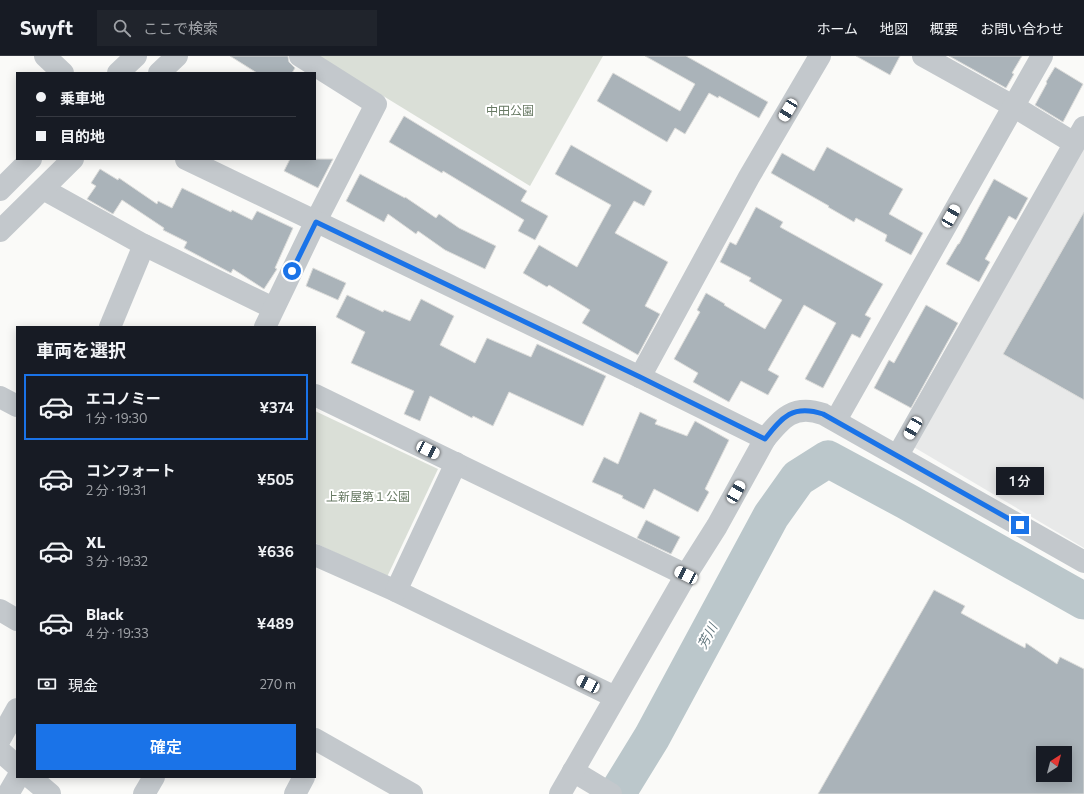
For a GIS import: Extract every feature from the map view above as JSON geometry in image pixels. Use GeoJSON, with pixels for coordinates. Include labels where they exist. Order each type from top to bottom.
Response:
{"type":"FeatureCollection","features":[{"type":"Feature","properties":{"kind":"street"},"geometry":{"type":"LineString","coordinates":[[45,56],[62,72]]}},
{"type":"Feature","properties":{"kind":"street"},"geometry":{"type":"LineString","coordinates":[[119,72],[136,56]]}},
{"type":"Feature","properties":{"kind":"street"},"geometry":{"type":"LineString","coordinates":[[160,72],[176,56]]}},
{"type":"Feature","properties":{"kind":"street"},"geometry":{"type":"LineString","coordinates":[[43,189],[144,245],[269,318],[376,104],[300,56]]}},
{"type":"Feature","properties":{"kind":"street"},"geometry":{"type":"LineString","coordinates":[[640,377],[749,177],[820,56]]}},
{"type":"Feature","properties":{"kind":"street"},"geometry":{"type":"LineString","coordinates":[[898,455],[1079,135],[1013,106],[923,56]]}},
{"type":"Feature","properties":{"kind":"street"},"geometry":{"type":"LineString","coordinates":[[836,420],[1042,56]]}},
{"type":"Feature","properties":{"kind":"street"},"geometry":{"type":"LineString","coordinates":[[0,190],[30,160]]}},
{"type":"Feature","properties":{"kind":"street"},"geometry":{"type":"LineString","coordinates":[[0,232],[72,160]]}},
{"type":"Feature","properties":{"kind":"street"},"geometry":{"type":"LineString","coordinates":[[188,160],[640,377],[765,439]]}},
{"type":"Feature","properties":{"kind":"street"},"geometry":{"type":"LineString","coordinates":[[110,326],[144,245]]}},
{"type":"Feature","properties":{"kind":"street"},"geometry":{"type":"LineString","coordinates":[[316,395],[686,575]]}},
{"type":"Feature","properties":{"kind":"street"},"geometry":{"type":"LineString","coordinates":[[0,397],[16,405]]}},
{"type":"Feature","properties":{"kind":"street"},"geometry":{"type":"LineString","coordinates":[[560,794],[580,775],[615,697],[686,575],[717,526],[765,439],[779,422],[791,413],[800,410],[814,411],[836,420],[1084,562]]}},
{"type":"Feature","properties":{"kind":"street"},"geometry":{"type":"LineString","coordinates":[[396,591],[456,463]]}},
{"type":"Feature","properties":{"kind":"street"},"geometry":{"type":"LineString","coordinates":[[316,555],[396,591],[615,697]]}},
{"type":"Feature","properties":{"kind":"street"},"geometry":{"type":"LineString","coordinates":[[0,610],[16,619]]}},
{"type":"Feature","properties":{"kind":"street"},"geometry":{"type":"LineString","coordinates":[[0,739],[16,711]]}},
{"type":"Feature","properties":{"kind":"street"},"geometry":{"type":"LineString","coordinates":[[318,747],[412,794]]}},
{"type":"Feature","properties":{"kind":"street"},"geometry":{"type":"LineString","coordinates":[[0,751],[16,765]]}},
{"type":"Feature","properties":{"kind":"street"},"geometry":{"type":"LineString","coordinates":[[580,775],[611,794]]}},
{"type":"Feature","properties":{"kind":"street"},"geometry":{"type":"LineString","coordinates":[[8,794],[17,778]]}},
{"type":"Feature","properties":{"kind":"street"},"geometry":{"type":"LineString","coordinates":[[31,778],[50,794]]}},
{"type":"Feature","properties":{"kind":"street"},"geometry":{"type":"LineString","coordinates":[[144,794],[153,778]]}},
{"type":"Feature","properties":{"kind":"street"},"geometry":{"type":"LineString","coordinates":[[295,794],[303,778]]}},
{"type":"Feature","properties":{"kind":"shaded area"},"geometry":{"type":"Polygon","coordinates":[[[1084,145],[1084,548],[912,446],[1084,145]]]}},
{"type":"Feature","properties":{"kind":"green space","name":"中田公園"},"geometry":{"type":"Polygon","coordinates":[[[318,56],[603,56],[530,186],[318,56]]]}},
{"type":"Feature","properties":{"kind":"green space","name":"上新屋第１公園"},"geometry":{"type":"Polygon","coordinates":[[[316,411],[438,469],[387,577],[316,543],[316,411]]]}},
{"type":"Feature","properties":{"kind":"building"},"geometry":{"type":"Polygon","coordinates":[[[230,56],[288,56],[289,62],[295,68],[293,72],[255,72],[230,56]]]}},
{"type":"Feature","properties":{"kind":"building"},"geometry":{"type":"Polygon","coordinates":[[[645,56],[686,56],[768,102],[759,118],[719,96],[718,98],[709,93],[685,134],[675,128],[667,142],[597,101],[613,73],[680,111],[695,84],[645,56]]]}},
{"type":"Feature","properties":{"kind":"building"},"geometry":{"type":"Polygon","coordinates":[[[856,56],[900,56],[890,75],[856,56]]]}},
{"type":"Feature","properties":{"kind":"building"},"geometry":{"type":"Polygon","coordinates":[[[949,56],[1022,56],[1012,73],[1014,74],[1006,88],[949,56]]]}},
{"type":"Feature","properties":{"kind":"building"},"geometry":{"type":"Polygon","coordinates":[[[1055,67],[1083,84],[1063,122],[1035,105],[1055,67]]]}},
{"type":"Feature","properties":{"kind":"building"},"geometry":{"type":"Polygon","coordinates":[[[404,116],[527,191],[521,201],[548,216],[535,240],[518,231],[524,220],[443,171],[442,173],[389,142],[404,116]]]}},
{"type":"Feature","properties":{"kind":"building"},"geometry":{"type":"Polygon","coordinates":[[[571,145],[652,191],[644,206],[634,201],[615,233],[668,262],[645,306],[660,314],[638,355],[582,323],[590,310],[549,285],[547,287],[523,273],[539,245],[577,267],[611,205],[555,174],[571,145]]]}},
{"type":"Feature","properties":{"kind":"building"},"geometry":{"type":"Polygon","coordinates":[[[827,147],[903,189],[889,214],[923,233],[911,255],[885,241],[887,235],[856,218],[854,222],[771,173],[782,153],[814,171],[827,147]]]}},
{"type":"Feature","properties":{"kind":"building"},"geometry":{"type":"Polygon","coordinates":[[[333,159],[318,188],[284,171],[290,160],[333,159]]]}},
{"type":"Feature","properties":{"kind":"building"},"geometry":{"type":"Polygon","coordinates":[[[100,169],[118,180],[119,178],[157,204],[158,201],[172,208],[182,188],[231,212],[232,210],[252,220],[257,211],[293,228],[275,268],[277,269],[264,289],[233,269],[231,273],[184,248],[187,242],[163,230],[164,228],[122,200],[113,214],[87,199],[96,186],[91,183],[100,169]]]}},
{"type":"Feature","properties":{"kind":"building"},"geometry":{"type":"Polygon","coordinates":[[[360,174],[405,197],[436,218],[439,214],[459,228],[496,246],[485,269],[445,250],[418,231],[416,234],[388,214],[384,222],[346,201],[360,174]]]}},
{"type":"Feature","properties":{"kind":"building"},"geometry":{"type":"Polygon","coordinates":[[[994,179],[1028,198],[1016,220],[1009,216],[985,259],[990,262],[979,282],[946,264],[959,244],[994,179]]]}},
{"type":"Feature","properties":{"kind":"building"},"geometry":{"type":"Polygon","coordinates":[[[756,207],[783,222],[780,227],[883,284],[865,315],[871,318],[860,338],[852,334],[823,388],[805,379],[836,323],[804,305],[768,370],[779,376],[768,395],[741,381],[729,402],[693,382],[698,373],[674,359],[700,312],[697,310],[706,293],[765,329],[782,300],[749,281],[751,278],[720,262],[730,242],[736,245],[756,207]]]}},
{"type":"Feature","properties":{"kind":"building"},"geometry":{"type":"Polygon","coordinates":[[[1084,212],[1084,400],[1003,354],[1084,212]]]}},
{"type":"Feature","properties":{"kind":"building"},"geometry":{"type":"Polygon","coordinates":[[[313,268],[346,283],[338,300],[306,286],[313,268]]]}},
{"type":"Feature","properties":{"kind":"building"},"geometry":{"type":"Polygon","coordinates":[[[347,295],[383,312],[384,310],[410,321],[421,299],[454,316],[440,345],[475,363],[487,338],[531,357],[537,344],[606,376],[583,426],[509,392],[493,426],[473,416],[472,418],[430,396],[420,421],[404,414],[414,391],[351,363],[365,332],[336,317],[347,295]]]}},
{"type":"Feature","properties":{"kind":"building"},"geometry":{"type":"Polygon","coordinates":[[[926,305],[958,323],[911,408],[874,388],[889,360],[894,363],[926,305]]]}},
{"type":"Feature","properties":{"kind":"building"},"geometry":{"type":"Polygon","coordinates":[[[640,412],[657,420],[655,424],[687,436],[695,421],[729,440],[705,489],[709,492],[698,512],[654,489],[644,509],[622,498],[623,496],[592,482],[604,457],[618,464],[640,412]]]}},
{"type":"Feature","properties":{"kind":"building"},"geometry":{"type":"Polygon","coordinates":[[[646,520],[680,537],[671,554],[637,538],[646,520]]]}},
{"type":"Feature","properties":{"kind":"building"},"geometry":{"type":"Polygon","coordinates":[[[934,590],[965,606],[961,613],[1025,648],[1026,643],[1057,664],[1060,657],[1084,669],[1084,794],[818,794],[934,590]]]}},
{"type":"Feature","properties":{"kind":"waterway","name":"芳川"},"geometry":{"type":"LineString","coordinates":[[617,794],[652,737],[771,516],[798,478],[828,459],[1084,601]]}},
{"type":"Feature","properties":{"kind":"route"},"geometry":{"type":"LineString","coordinates":[[292,271],[316,222],[640,377],[765,439],[779,422],[791,413],[800,410],[807,410],[823,414],[1020,525]]}}]}
